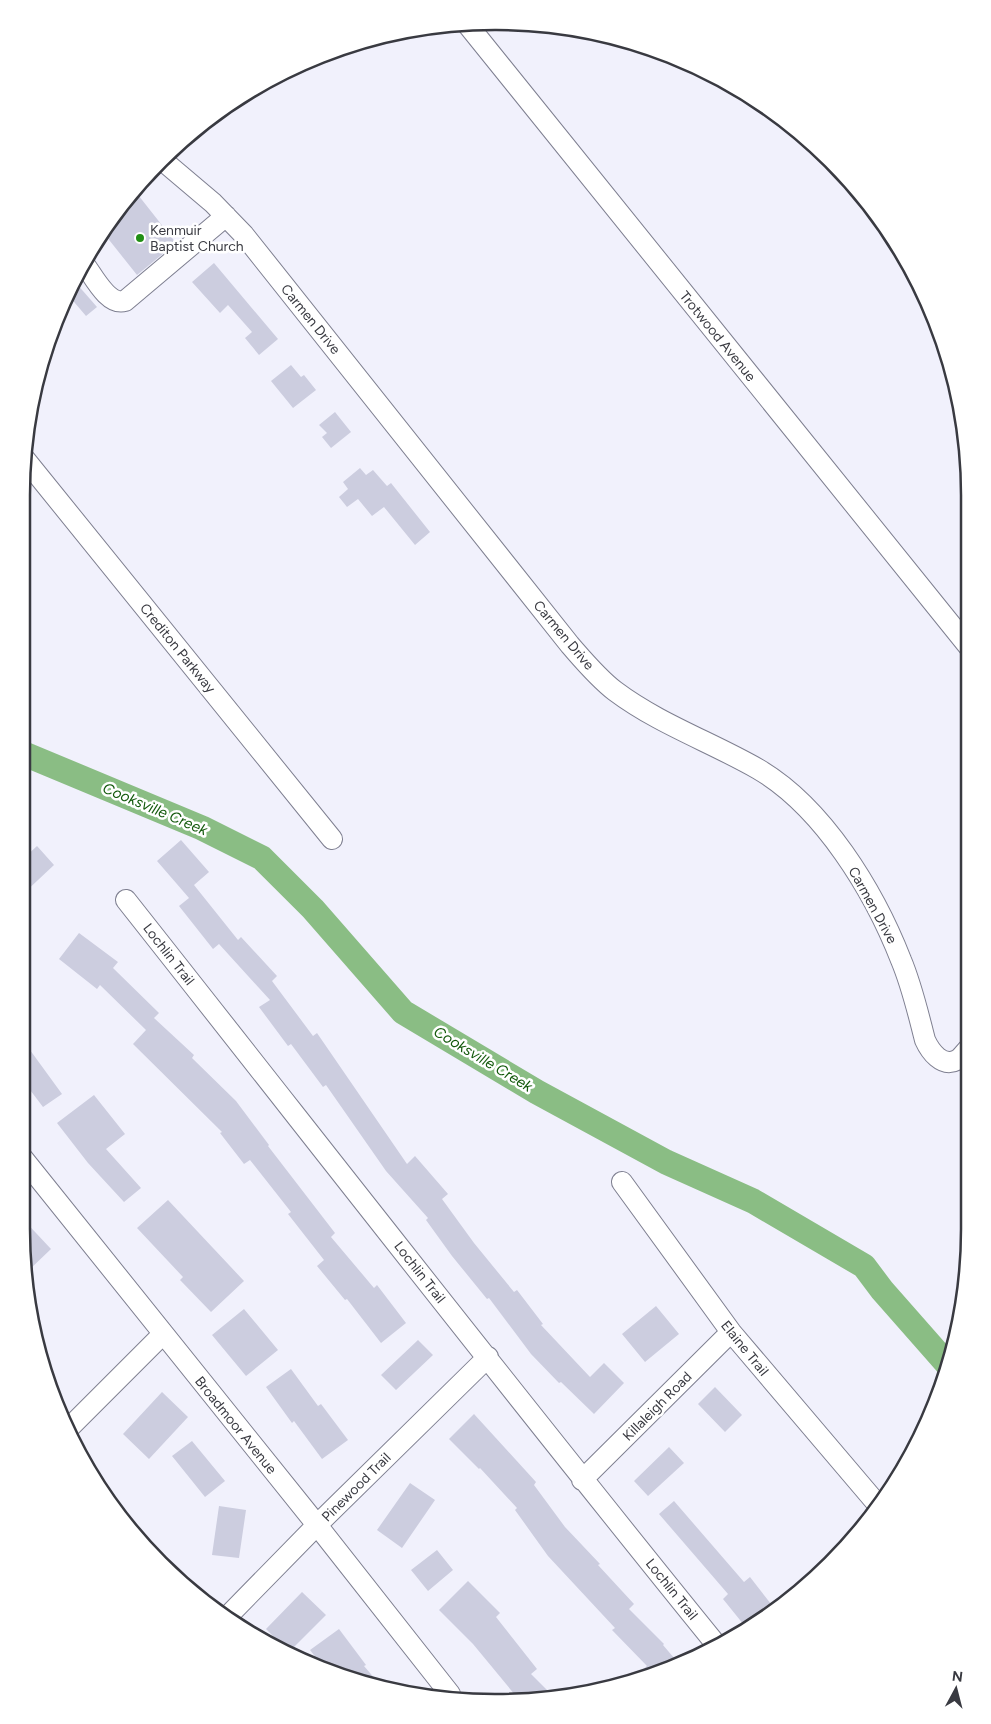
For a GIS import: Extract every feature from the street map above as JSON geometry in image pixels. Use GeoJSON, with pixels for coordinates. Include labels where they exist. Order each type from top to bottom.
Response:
{"type":"FeatureCollection","features":[{"type":"Feature","properties":{"kind":"street","name":"Trotwood Avenue"},"geometry":{"type":"LineString","coordinates":[[472,31],[961,637]]}},
{"type":"Feature","properties":{"kind":"street","name":"Carmen Drive"},"geometry":{"type":"LineString","coordinates":[[168,165],[213,203],[256,250],[570,645],[599,676],[614,690],[652,715],[757,768],[776,781],[822,824],[850,863],[886,924],[902,962],[925,1040],[930,1050],[940,1059],[950,1062],[956,1061],[961,1056]]}},
{"type":"Feature","properties":{"kind":"street"},"geometry":{"type":"LineString","coordinates":[[89,270],[107,294],[114,300],[126,301],[226,216]]}},
{"type":"Feature","properties":{"kind":"street","name":"Crediton Parkway"},"geometry":{"type":"LineString","coordinates":[[31,467],[332,839]]}},
{"type":"Feature","properties":{"kind":"street","name":"Lochlin Trail"},"geometry":{"type":"LineString","coordinates":[[126,900],[488,1357],[582,1480],[713,1640]]}},
{"type":"Feature","properties":{"kind":"street","name":"Broadmoor Avenue"},"geometry":{"type":"LineString","coordinates":[[30,1167],[448,1691]]}},
{"type":"Feature","properties":{"kind":"street","name":"Elaine Trail"},"geometry":{"type":"LineString","coordinates":[[622,1182],[731,1332],[874,1500]]}},
{"type":"Feature","properties":{"kind":"street","name":"Killaleigh Road"},"geometry":{"type":"LineString","coordinates":[[582,1480],[731,1332]]}},
{"type":"Feature","properties":{"kind":"street"},"geometry":{"type":"LineString","coordinates":[[73,1423],[163,1334]]}},
{"type":"Feature","properties":{"kind":"street","name":"Pinewood Trail"},"geometry":{"type":"LineString","coordinates":[[232,1612],[317,1525],[488,1357]]}},
{"type":"Feature","properties":{"kind":"building","name":"Kenmuir Baptist Church"},"geometry":{"type":"Polygon","coordinates":[[[139,197],[176,243],[137,275],[107,238],[139,197]]]}},
{"type":"Feature","properties":{"kind":"building"},"geometry":{"type":"Polygon","coordinates":[[[214,263],[278,339],[259,355],[245,338],[252,332],[228,305],[220,313],[192,282],[214,263]]]}},
{"type":"Feature","properties":{"kind":"building"},"geometry":{"type":"Polygon","coordinates":[[[80,287],[97,307],[86,316],[73,301],[80,287]]]}},
{"type":"Feature","properties":{"kind":"building"},"geometry":{"type":"Polygon","coordinates":[[[291,365],[301,377],[304,375],[316,390],[293,408],[271,381],[291,365]]]}},
{"type":"Feature","properties":{"kind":"building"},"geometry":{"type":"Polygon","coordinates":[[[335,412],[351,432],[331,448],[322,437],[327,433],[319,425],[335,412]]]}},
{"type":"Feature","properties":{"kind":"building"},"geometry":{"type":"Polygon","coordinates":[[[360,468],[366,475],[373,470],[387,486],[391,483],[430,532],[415,545],[384,507],[372,516],[358,499],[347,507],[339,497],[348,489],[343,482],[360,468]]]}},
{"type":"Feature","properties":{"kind":"building"},"geometry":{"type":"Polygon","coordinates":[[[181,840],[209,872],[194,885],[238,940],[241,937],[277,976],[272,981],[313,1036],[317,1033],[407,1164],[415,1156],[448,1194],[442,1199],[474,1243],[514,1292],[517,1290],[543,1324],[541,1325],[590,1377],[604,1363],[624,1383],[594,1414],[561,1382],[559,1383],[531,1354],[489,1298],[487,1299],[452,1256],[426,1220],[428,1218],[386,1171],[326,1085],[323,1087],[291,1044],[288,1046],[259,1007],[270,1000],[219,944],[213,949],[179,906],[189,898],[157,861],[181,840]]]}},
{"type":"Feature","properties":{"kind":"building"},"geometry":{"type":"Polygon","coordinates":[[[37,846],[54,865],[30,888],[30,853],[37,846]]]}},
{"type":"Feature","properties":{"kind":"building"},"geometry":{"type":"Polygon","coordinates":[[[79,933],[118,962],[113,968],[159,1013],[154,1018],[194,1055],[192,1058],[236,1101],[335,1233],[331,1237],[374,1288],[377,1285],[406,1323],[381,1343],[347,1299],[345,1300],[317,1266],[324,1260],[288,1214],[291,1212],[250,1160],[244,1164],[220,1133],[222,1132],[133,1044],[146,1030],[100,985],[97,989],[59,959],[79,933]]]}},
{"type":"Feature","properties":{"kind":"building"},"geometry":{"type":"Polygon","coordinates":[[[30,1050],[62,1094],[43,1107],[30,1090],[30,1050]]]}},
{"type":"Feature","properties":{"kind":"building"},"geometry":{"type":"Polygon","coordinates":[[[94,1095],[125,1134],[106,1149],[141,1188],[124,1202],[88,1163],[57,1123],[94,1095]]]}},
{"type":"Feature","properties":{"kind":"building"},"geometry":{"type":"Polygon","coordinates":[[[168,1200],[244,1281],[211,1312],[180,1280],[183,1277],[137,1228],[168,1200]]]}},
{"type":"Feature","properties":{"kind":"building"},"geometry":{"type":"Polygon","coordinates":[[[30,1227],[51,1249],[32,1267],[30,1227]]]}},
{"type":"Feature","properties":{"kind":"building"},"geometry":{"type":"Polygon","coordinates":[[[656,1306],[679,1334],[645,1362],[622,1334],[656,1306]]]}},
{"type":"Feature","properties":{"kind":"building"},"geometry":{"type":"Polygon","coordinates":[[[244,1309],[278,1350],[246,1376],[212,1335],[244,1309]]]}},
{"type":"Feature","properties":{"kind":"building"},"geometry":{"type":"Polygon","coordinates":[[[418,1340],[433,1355],[396,1390],[381,1375],[418,1340]]]}},
{"type":"Feature","properties":{"kind":"building"},"geometry":{"type":"Polygon","coordinates":[[[291,1369],[318,1406],[321,1404],[348,1440],[322,1459],[294,1421],[292,1423],[266,1387],[291,1369]]]}},
{"type":"Feature","properties":{"kind":"building"},"geometry":{"type":"Polygon","coordinates":[[[715,1387],[742,1415],[725,1432],[698,1404],[715,1387]]]}},
{"type":"Feature","properties":{"kind":"building"},"geometry":{"type":"Polygon","coordinates":[[[162,1392],[188,1417],[149,1459],[123,1434],[162,1392]]]}},
{"type":"Feature","properties":{"kind":"building"},"geometry":{"type":"Polygon","coordinates":[[[474,1414],[536,1482],[534,1485],[565,1527],[634,1604],[629,1609],[664,1644],[675,1659],[643,1670],[647,1666],[612,1630],[615,1628],[548,1556],[515,1510],[517,1508],[480,1468],[449,1439],[474,1414]]]}},
{"type":"Feature","properties":{"kind":"building"},"geometry":{"type":"Polygon","coordinates":[[[192,1441],[225,1481],[205,1497],[172,1456],[192,1441]]]}},
{"type":"Feature","properties":{"kind":"building"},"geometry":{"type":"Polygon","coordinates":[[[669,1447],[684,1463],[648,1496],[634,1481],[669,1447]]]}},
{"type":"Feature","properties":{"kind":"building"},"geometry":{"type":"Polygon","coordinates":[[[410,1483],[435,1500],[402,1548],[377,1530],[410,1483]]]}},
{"type":"Feature","properties":{"kind":"building"},"geometry":{"type":"Polygon","coordinates":[[[674,1501],[744,1582],[750,1577],[771,1604],[742,1623],[723,1599],[728,1594],[659,1514],[674,1501]]]}},
{"type":"Feature","properties":{"kind":"building"},"geometry":{"type":"Polygon","coordinates":[[[219,1506],[246,1510],[239,1558],[212,1555],[219,1506]]]}},
{"type":"Feature","properties":{"kind":"building"},"geometry":{"type":"Polygon","coordinates":[[[437,1550],[453,1570],[428,1591],[411,1570],[437,1550]]]}},
{"type":"Feature","properties":{"kind":"building"},"geometry":{"type":"Polygon","coordinates":[[[468,1581],[500,1613],[496,1617],[537,1669],[531,1674],[548,1691],[514,1693],[473,1644],[439,1610],[468,1581]]]}},
{"type":"Feature","properties":{"kind":"building"},"geometry":{"type":"Polygon","coordinates":[[[302,1592],[326,1615],[293,1648],[275,1638],[266,1629],[302,1592]]]}},
{"type":"Feature","properties":{"kind":"building"},"geometry":{"type":"Polygon","coordinates":[[[339,1629],[374,1678],[317,1659],[310,1650],[339,1629]]]}},
{"type":"Feature","properties":{"kind":"waterway","name":"Cooksville Creek"},"geometry":{"type":"LineString","coordinates":[[30,756],[202,828],[262,858],[313,909],[403,1012],[537,1092],[666,1162],[753,1201],[864,1266],[882,1290],[942,1358]]}},
{"type":"Feature","properties":{"kind":"place","name":"Kenmuir Baptist Church"},"geometry":{"type":"Point","coordinates":[140,238]}}]}
